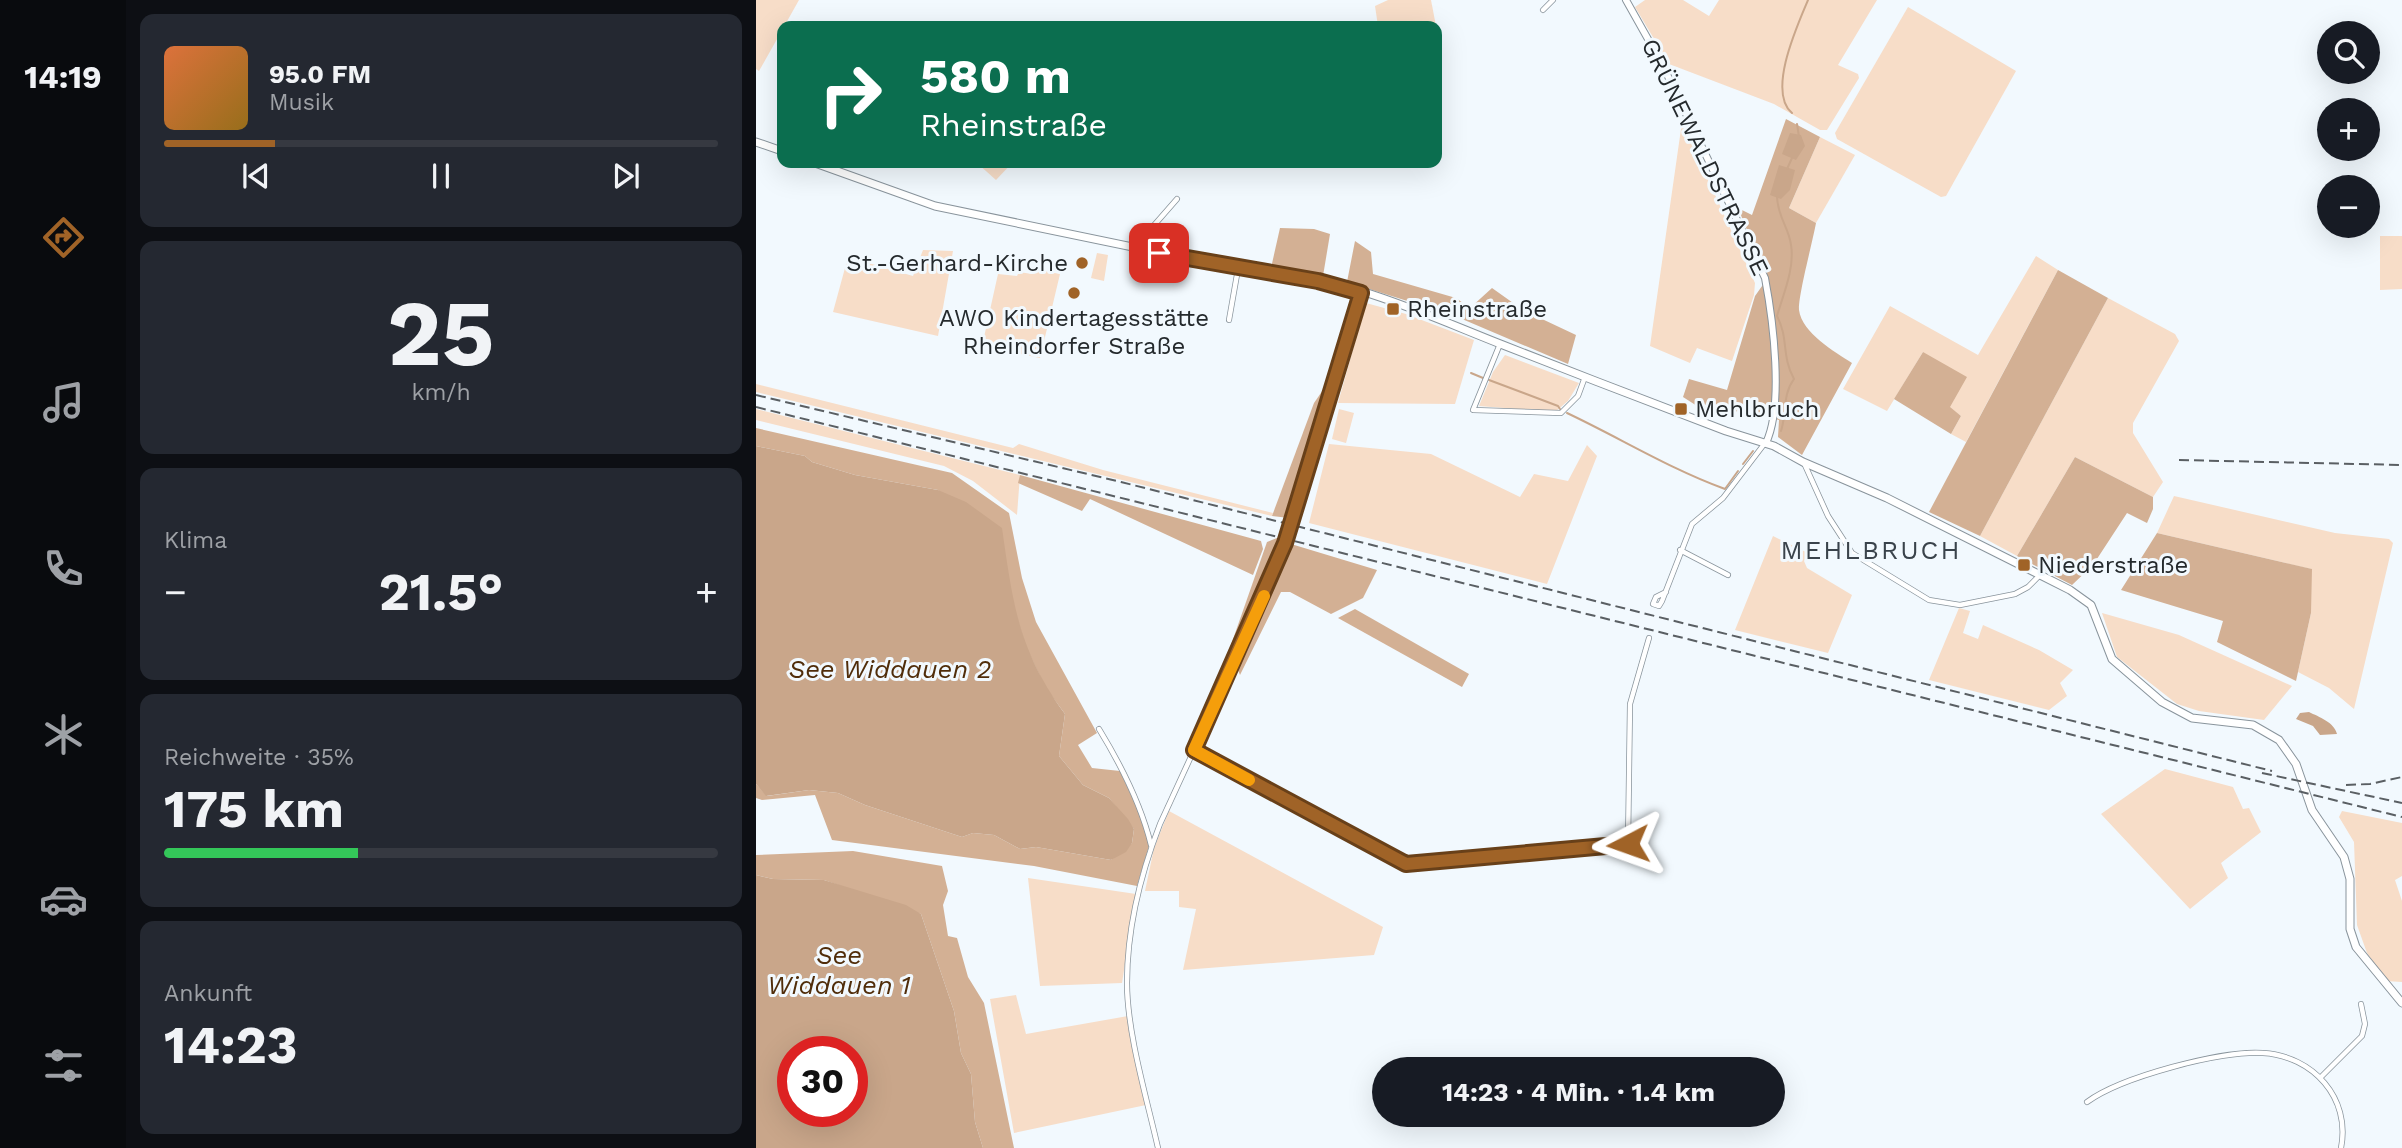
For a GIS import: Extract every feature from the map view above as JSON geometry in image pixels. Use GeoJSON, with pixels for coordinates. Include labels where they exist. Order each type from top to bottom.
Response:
{"type":"FeatureCollection","features":[{"type":"Feature","properties":{"kind":"main road"},"geometry":{"type":"LineString","coordinates":[[756,142],[777,149]]}},
{"type":"Feature","properties":{"kind":"main road"},"geometry":{"type":"LineString","coordinates":[[829,168],[935,206],[1238,269],[1307,278],[1443,320],[1726,431],[1766,443],[1889,499],[2041,574],[2078,594],[2091,606],[2108,653],[2122,670],[2178,713],[2206,721],[2253,725],[2274,735],[2285,746],[2296,764],[2309,805],[2339,847],[2347,866],[2349,920],[2356,947],[2402,1003]]}},
{"type":"Feature","properties":{"kind":"street"},"geometry":{"type":"LineString","coordinates":[[1543,10],[1553,0]]}},
{"type":"Feature","properties":{"kind":"street","name":"GRÜNEWALDSTRASSE"},"geometry":{"type":"LineString","coordinates":[[1626,0],[1662,64],[1765,278],[1775,368],[1772,430],[1766,443]]}},
{"type":"Feature","properties":{"kind":"street"},"geometry":{"type":"LineString","coordinates":[[1134,248],[1177,199]]}},
{"type":"Feature","properties":{"kind":"street"},"geometry":{"type":"LineString","coordinates":[[1229,320],[1238,269]]}},
{"type":"Feature","properties":{"kind":"street"},"geometry":{"type":"LineString","coordinates":[[1158,1148],[1139,1063],[1127,985],[1131,930],[1160,824],[1285,543],[1361,293]]}},
{"type":"Feature","properties":{"kind":"street"},"geometry":{"type":"LineString","coordinates":[[1500,344],[1473,410],[1561,414],[1578,396],[1585,377]]}},
{"type":"Feature","properties":{"kind":"street"},"geometry":{"type":"LineString","coordinates":[[1666,592],[1692,524],[1723,498],[1766,443]]}},
{"type":"Feature","properties":{"kind":"street"},"geometry":{"type":"LineString","coordinates":[[1803,462],[1828,516],[1852,553],[1929,600],[1960,605],[2014,594],[2028,587],[2041,574]]}},
{"type":"Feature","properties":{"kind":"street"},"geometry":{"type":"LineString","coordinates":[[1680,550],[1728,575]]}},
{"type":"Feature","properties":{"kind":"street"},"geometry":{"type":"LineString","coordinates":[[1194,750],[1406,864],[1628,844],[1630,704],[1649,638]]}},
{"type":"Feature","properties":{"kind":"street"},"geometry":{"type":"LineString","coordinates":[[1099,729],[1146,825],[1152,846]]}},
{"type":"Feature","properties":{"kind":"street"},"geometry":{"type":"LineString","coordinates":[[1146,825],[1160,824]]}},
{"type":"Feature","properties":{"kind":"street"},"geometry":{"type":"LineString","coordinates":[[2321,1077],[2362,1036],[2365,1024],[2361,1004]]}},
{"type":"Feature","properties":{"kind":"street"},"geometry":{"type":"LineString","coordinates":[[2087,1102],[2126,1081],[2244,1053],[2279,1055],[2297,1062],[2321,1077],[2341,1109],[2344,1125],[2341,1148]]}},
{"type":"Feature","properties":{"kind":"shaded area"},"geometry":{"type":"Polygon","coordinates":[[[756,0],[799,0],[787,21],[777,21],[777,39],[759,71],[756,69],[756,0]]]}},
{"type":"Feature","properties":{"kind":"shaded area"},"geometry":{"type":"Polygon","coordinates":[[[1388,0],[1431,0],[1435,21],[1377,21],[1375,6],[1388,0]]]}},
{"type":"Feature","properties":{"kind":"shaded area"},"geometry":{"type":"Polygon","coordinates":[[[1645,0],[1683,0],[1709,16],[1719,0],[1877,0],[1838,65],[1858,74],[1859,78],[1827,130],[1820,130],[1774,104],[1669,64],[1635,7],[1645,0]]]}},
{"type":"Feature","properties":{"kind":"shaded area"},"geometry":{"type":"Polygon","coordinates":[[[1908,7],[2016,71],[1946,196],[1941,197],[1837,139],[1835,133],[1908,7]]]}},
{"type":"Feature","properties":{"kind":"shaded area"},"geometry":{"type":"Polygon","coordinates":[[[1786,119],[1820,137],[1789,208],[1816,223],[1799,303],[1801,318],[1813,334],[1852,363],[1802,455],[1778,437],[1779,420],[1744,411],[1708,413],[1683,397],[1689,379],[1727,390],[1755,296],[1767,279],[1738,208],[1752,215],[1786,119]]]}},
{"type":"Feature","properties":{"kind":"shaded area"},"geometry":{"type":"Polygon","coordinates":[[[1682,122],[1755,283],[1754,295],[1732,361],[1697,348],[1690,363],[1650,346],[1682,122]]]}},
{"type":"Feature","properties":{"kind":"shaded area"},"geometry":{"type":"Polygon","coordinates":[[[1820,137],[1855,155],[1816,223],[1789,208],[1820,137]]]}},
{"type":"Feature","properties":{"kind":"shaded area"},"geometry":{"type":"Polygon","coordinates":[[[983,168],[1007,168],[996,180],[983,168]]]}},
{"type":"Feature","properties":{"kind":"shaded area"},"geometry":{"type":"Polygon","coordinates":[[[1280,228],[1314,229],[1330,234],[1323,276],[1271,268],[1280,228]]]}},
{"type":"Feature","properties":{"kind":"shaded area"},"geometry":{"type":"Polygon","coordinates":[[[2402,236],[2402,289],[2380,290],[2380,238],[2402,236]]]}},
{"type":"Feature","properties":{"kind":"shaded area"},"geometry":{"type":"Polygon","coordinates":[[[1355,241],[1371,252],[1373,274],[1456,298],[1470,308],[1492,288],[1523,310],[1576,335],[1568,364],[1455,316],[1347,282],[1355,241]]]}},
{"type":"Feature","properties":{"kind":"shaded area"},"geometry":{"type":"Polygon","coordinates":[[[923,250],[953,251],[938,336],[833,312],[848,257],[913,276],[923,250]]]}},
{"type":"Feature","properties":{"kind":"shaded area"},"geometry":{"type":"Polygon","coordinates":[[[1097,253],[1108,255],[1104,281],[1091,278],[1097,253]]]}},
{"type":"Feature","properties":{"kind":"shaded area"},"geometry":{"type":"Polygon","coordinates":[[[2036,256],[2058,270],[1966,442],[1951,434],[1961,416],[1950,408],[1923,352],[1887,411],[1843,389],[1890,306],[1978,355],[2036,256]]]}},
{"type":"Feature","properties":{"kind":"shaded area"},"geometry":{"type":"Polygon","coordinates":[[[1034,269],[1060,274],[1040,358],[982,346],[998,274],[1032,274],[1034,269]]]}},
{"type":"Feature","properties":{"kind":"shaded area"},"geometry":{"type":"Polygon","coordinates":[[[2058,270],[2108,298],[1980,536],[1929,512],[2058,270]]]}},
{"type":"Feature","properties":{"kind":"shaded area"},"geometry":{"type":"Polygon","coordinates":[[[2108,298],[2175,334],[2179,341],[2133,423],[2133,433],[2163,482],[2153,497],[2075,457],[2017,556],[1980,536],[2108,298]]]}},
{"type":"Feature","properties":{"kind":"shaded area"},"geometry":{"type":"Polygon","coordinates":[[[1366,303],[1406,314],[1474,340],[1455,404],[1338,403],[1366,303]]]}},
{"type":"Feature","properties":{"kind":"shaded area"},"geometry":{"type":"Polygon","coordinates":[[[1923,352],[1967,377],[1950,407],[1961,416],[1951,434],[1894,399],[1923,352]]]}},
{"type":"Feature","properties":{"kind":"shaded area"},"geometry":{"type":"Polygon","coordinates":[[[1505,355],[1579,383],[1568,401],[1555,412],[1479,406],[1493,372],[1505,355]]]}},
{"type":"Feature","properties":{"kind":"shaded area"},"geometry":{"type":"Polygon","coordinates":[[[1334,374],[1289,518],[1272,516],[1314,403],[1334,374]]]}},
{"type":"Feature","properties":{"kind":"shaded area"},"geometry":{"type":"Polygon","coordinates":[[[756,384],[1013,448],[1019,444],[1103,470],[1273,513],[1272,516],[756,392],[756,384]]]}},
{"type":"Feature","properties":{"kind":"shaded area"},"geometry":{"type":"Polygon","coordinates":[[[756,409],[1020,475],[1017,515],[973,481],[944,466],[756,420],[756,409]]]}},
{"type":"Feature","properties":{"kind":"shaded area"},"geometry":{"type":"Polygon","coordinates":[[[1339,409],[1354,413],[1346,443],[1332,439],[1339,409]]]}},
{"type":"Feature","properties":{"kind":"shaded area"},"geometry":{"type":"Polygon","coordinates":[[[756,428],[952,473],[1009,513],[1022,578],[1036,622],[1097,733],[1078,745],[1092,768],[1120,771],[1145,825],[1149,846],[1137,886],[1034,866],[832,840],[815,795],[762,800],[756,798],[756,784],[767,796],[809,790],[838,793],[865,805],[962,837],[973,833],[994,835],[1020,849],[1036,847],[1111,860],[1132,843],[1134,829],[1109,798],[1083,785],[1059,756],[1065,714],[1046,688],[1026,647],[1014,608],[938,490],[855,475],[812,462],[805,456],[756,446],[756,428]]]}},
{"type":"Feature","properties":{"kind":"shaded area"},"geometry":{"type":"Polygon","coordinates":[[[1329,444],[1431,454],[1520,497],[1534,474],[1568,481],[1587,445],[1597,456],[1547,584],[1309,523],[1329,444]]]}},
{"type":"Feature","properties":{"kind":"shaded area"},"geometry":{"type":"Polygon","coordinates":[[[2075,457],[2153,497],[2153,509],[2147,523],[2127,513],[2093,565],[2072,585],[2017,556],[2075,457]]]}},
{"type":"Feature","properties":{"kind":"shaded area"},"geometry":{"type":"Polygon","coordinates":[[[1020,475],[1261,541],[1263,549],[1253,575],[1090,499],[1082,511],[1018,483],[1020,475]]]}},
{"type":"Feature","properties":{"kind":"shaded area"},"geometry":{"type":"Polygon","coordinates":[[[2174,496],[2335,533],[2389,539],[2393,543],[2354,709],[2329,688],[2298,672],[2311,613],[2311,569],[2157,533],[2174,496]]]}},
{"type":"Feature","properties":{"kind":"shaded area"},"geometry":{"type":"Polygon","coordinates":[[[2157,533],[2312,569],[2311,613],[2296,681],[2217,642],[2223,621],[2121,590],[2157,533]]]}},
{"type":"Feature","properties":{"kind":"shaded area"},"geometry":{"type":"Polygon","coordinates":[[[1773,536],[1808,553],[1804,561],[1807,568],[1852,595],[1828,653],[1735,630],[1773,536]]]}},
{"type":"Feature","properties":{"kind":"shaded area"},"geometry":{"type":"Polygon","coordinates":[[[1277,538],[1281,540],[1226,668],[1225,662],[1267,542],[1277,538]]]}},
{"type":"Feature","properties":{"kind":"shaded area"},"geometry":{"type":"Polygon","coordinates":[[[1291,544],[1377,570],[1363,598],[1331,614],[1290,592],[1281,592],[1240,675],[1236,665],[1291,544]]]}},
{"type":"Feature","properties":{"kind":"shaded area"},"geometry":{"type":"Polygon","coordinates":[[[1959,608],[1970,611],[1963,633],[1978,639],[1983,625],[2039,650],[2073,670],[2060,683],[2067,696],[2049,710],[1929,680],[1959,608]]]}},
{"type":"Feature","properties":{"kind":"shaded area"},"geometry":{"type":"Polygon","coordinates":[[[1355,609],[1469,674],[1462,687],[1338,618],[1355,609]]]}},
{"type":"Feature","properties":{"kind":"shaded area"},"geometry":{"type":"Polygon","coordinates":[[[2102,613],[2179,635],[2292,686],[2264,720],[2199,711],[2177,704],[2117,657],[2102,613]]]}},
{"type":"Feature","properties":{"kind":"shaded area"},"geometry":{"type":"Polygon","coordinates":[[[2165,769],[2233,787],[2243,809],[2249,808],[2261,832],[2221,863],[2228,878],[2190,909],[2101,814],[2165,769]]]}},
{"type":"Feature","properties":{"kind":"shaded area"},"geometry":{"type":"Polygon","coordinates":[[[1169,811],[1383,927],[1374,955],[1183,970],[1196,909],[1179,907],[1179,891],[1145,891],[1154,848],[1169,811]]]}},
{"type":"Feature","properties":{"kind":"shaded area"},"geometry":{"type":"Polygon","coordinates":[[[2342,811],[2402,823],[2402,876],[2395,880],[2402,901],[2402,982],[2385,981],[2367,953],[2357,925],[2354,842],[2339,817],[2342,811]]]}},
{"type":"Feature","properties":{"kind":"shaded area"},"geometry":{"type":"Polygon","coordinates":[[[853,851],[942,866],[948,891],[943,905],[948,936],[957,938],[968,977],[984,1003],[1014,1148],[983,1148],[975,1122],[971,1074],[961,1053],[954,1011],[921,914],[824,880],[773,879],[756,875],[756,855],[853,851]]]}},
{"type":"Feature","properties":{"kind":"shaded area"},"geometry":{"type":"Polygon","coordinates":[[[1028,878],[1136,894],[1122,983],[1040,986],[1028,878]]]}},
{"type":"Feature","properties":{"kind":"shaded area"},"geometry":{"type":"Polygon","coordinates":[[[1016,995],[1026,1034],[1128,1016],[1146,1105],[1014,1133],[990,999],[1016,995]]]}},
{"type":"Feature","properties":{"kind":"water"},"geometry":{"type":"Polygon","coordinates":[[[1790,133],[1801,135],[1805,146],[1796,160],[1782,154],[1790,133]]]}},
{"type":"Feature","properties":{"kind":"water"},"geometry":{"type":"Polygon","coordinates":[[[1779,165],[1795,170],[1790,190],[1781,199],[1770,195],[1779,165]]]}},
{"type":"Feature","properties":{"kind":"water","name":"See Widdauen 2"},"geometry":{"type":"Polygon","coordinates":[[[756,446],[805,456],[812,462],[855,475],[938,490],[966,502],[1002,528],[1014,603],[1027,647],[1065,714],[1059,756],[1083,785],[1109,798],[1128,819],[1134,829],[1132,843],[1126,852],[1111,860],[1036,847],[1020,849],[994,835],[973,833],[962,837],[865,805],[838,793],[809,790],[766,796],[756,784],[756,446]]]}},
{"type":"Feature","properties":{"kind":"water"},"geometry":{"type":"Polygon","coordinates":[[[2309,712],[2329,723],[2337,734],[2320,735],[2313,726],[2296,719],[2300,713],[2309,712]]]}},
{"type":"Feature","properties":{"kind":"water","name":"See Widdauen 1"},"geometry":{"type":"Polygon","coordinates":[[[756,875],[773,879],[824,880],[906,905],[921,914],[954,1011],[961,1053],[971,1074],[975,1122],[983,1148],[756,1148],[756,875]]]}},
{"type":"Feature","properties":{"kind":"waterway"},"geometry":{"type":"LineString","coordinates":[[1792,113],[1785,103],[1783,75],[1786,58],[1808,0]]}},
{"type":"Feature","properties":{"kind":"waterway"},"geometry":{"type":"LineString","coordinates":[[1797,124],[1799,137]]}},
{"type":"Feature","properties":{"kind":"waterway"},"geometry":{"type":"LineString","coordinates":[[1787,169],[1792,158]]}},
{"type":"Feature","properties":{"kind":"waterway"},"geometry":{"type":"LineString","coordinates":[[1777,197],[1792,254],[1788,281],[1777,316],[1794,379],[1786,398],[1781,431]]}},
{"type":"Feature","properties":{"kind":"waterway"},"geometry":{"type":"LineString","coordinates":[[1471,373],[1483,378]]}},
{"type":"Feature","properties":{"kind":"waterway"},"geometry":{"type":"LineString","coordinates":[[1489,380],[1560,409]]}},
{"type":"Feature","properties":{"kind":"waterway"},"geometry":{"type":"LineString","coordinates":[[1567,413],[1665,463],[1725,489],[1738,471]]}},
{"type":"Feature","properties":{"kind":"waterway"},"geometry":{"type":"LineString","coordinates":[[1743,464],[1753,451]]}},
{"type":"Feature","properties":{"kind":"railway"},"geometry":{"type":"LineString","coordinates":[[756,395],[1121,482],[2272,771]]}},
{"type":"Feature","properties":{"kind":"railway"},"geometry":{"type":"LineString","coordinates":[[756,407],[2402,817]]}},
{"type":"Feature","properties":{"kind":"railway"},"geometry":{"type":"LineString","coordinates":[[2179,460],[2402,465]]}},
{"type":"Feature","properties":{"kind":"railway"},"geometry":{"type":"LineString","coordinates":[[2262,773],[2402,803]]}},
{"type":"Feature","properties":{"kind":"railway"},"geometry":{"type":"LineString","coordinates":[[2346,785],[2370,784],[2402,777]]}},
{"type":"Feature","properties":{"kind":"slow traffic"},"geometry":{"type":"LineString","coordinates":[[1249,780],[1194,750],[1264,596]]}},
{"type":"Feature","properties":{"kind":"place","name":"St.-Gerhard-Kirche"},"geometry":{"type":"Point","coordinates":[1082,263]}},
{"type":"Feature","properties":{"kind":"place","name":"AWO Kindertagesstätte Rheindorfer Straße"},"geometry":{"type":"Point","coordinates":[1074,293]}},
{"type":"Feature","properties":{"kind":"place","name":"Rheinstraße"},"geometry":{"type":"Point","coordinates":[1393,309]}},
{"type":"Feature","properties":{"kind":"place","name":"Mehlbruch"},"geometry":{"type":"Point","coordinates":[1681,409]}},
{"type":"Feature","properties":{"kind":"place","name":"Niederstraße"},"geometry":{"type":"Point","coordinates":[2024,565]}},
{"type":"Feature","properties":{"kind":"district","name":"MEHLBRUCH"},"geometry":{"type":"Point","coordinates":[1871,550]}},
{"type":"Feature","properties":{"kind":"route"},"geometry":{"type":"LineString","coordinates":[[1159,253],[1254,272],[1273,272],[1361,293],[1285,543],[1258,611],[1194,750],[1400,863],[1418,866],[1628,844]]}}]}
